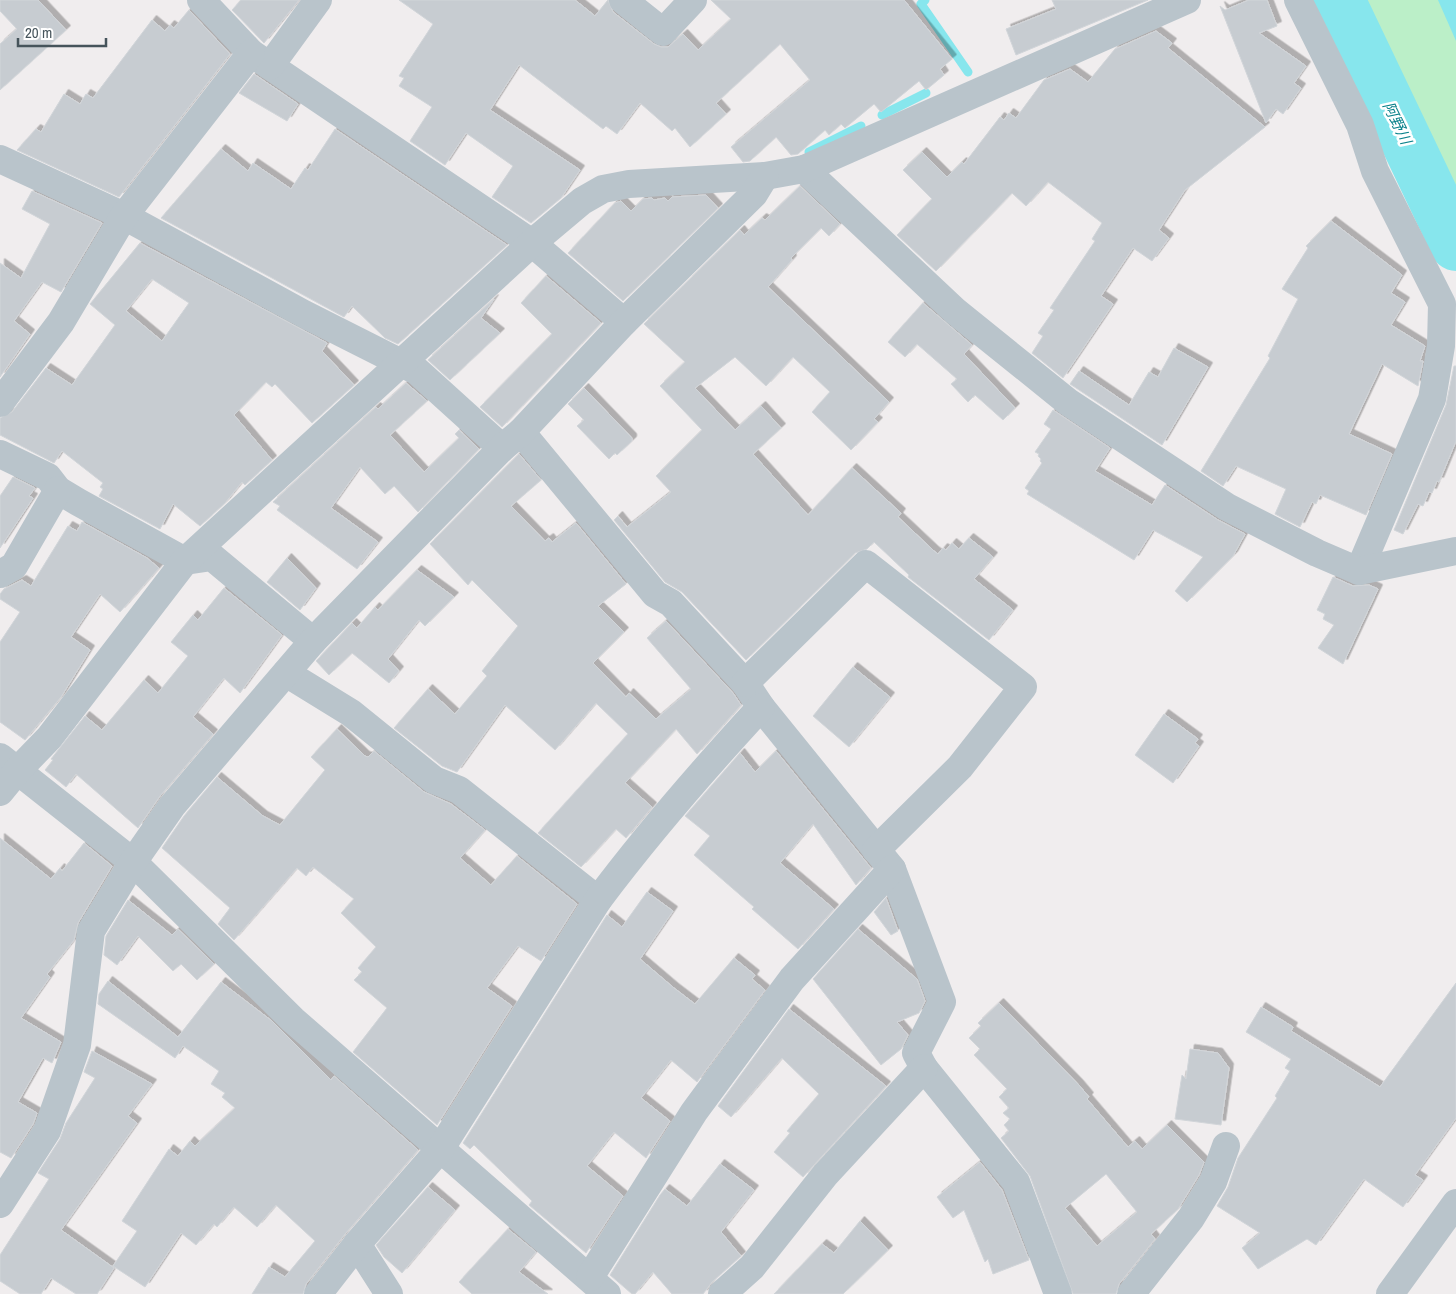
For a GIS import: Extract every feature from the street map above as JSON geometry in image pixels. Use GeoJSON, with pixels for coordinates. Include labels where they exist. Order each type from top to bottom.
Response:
{"type":"FeatureCollection","features":[{"type":"Feature","properties":{"kind":"street"},"geometry":{"type":"LineString","coordinates":[[201,0],[261,59],[532,243],[624,322]]}},
{"type":"Feature","properties":{"kind":"street"},"geometry":{"type":"LineString","coordinates":[[0,403],[61,322],[124,216],[261,59],[318,0]]}},
{"type":"Feature","properties":{"kind":"street"},"geometry":{"type":"LineString","coordinates":[[623,0],[663,32],[693,0]]}},
{"type":"Feature","properties":{"kind":"street"},"geometry":{"type":"LineString","coordinates":[[0,792],[9,763],[49,738],[185,562],[532,243],[582,201],[603,189],[629,184],[765,176],[804,169],[1187,0]]}},
{"type":"Feature","properties":{"kind":"street"},"geometry":{"type":"LineString","coordinates":[[1298,0],[1360,125],[1375,171],[1442,304],[1441,346],[1432,399],[1358,571]]}},
{"type":"Feature","properties":{"kind":"street"},"geometry":{"type":"LineString","coordinates":[[0,159],[124,216],[417,371],[512,440],[655,594],[671,603],[745,684],[761,707],[884,860],[942,1002],[916,1053],[924,1068],[1016,1182],[1058,1294]]}},
{"type":"Feature","properties":{"kind":"street"},"geometry":{"type":"LineString","coordinates":[[804,169],[955,311],[1068,402],[1227,507],[1316,553],[1358,571],[1456,551]]}},
{"type":"Feature","properties":{"kind":"street"},"geometry":{"type":"LineString","coordinates":[[0,1204],[47,1131],[77,1045],[91,931],[133,862],[172,806],[314,641],[512,440],[624,322],[754,194],[765,176]]}},
{"type":"Feature","properties":{"kind":"street"},"geometry":{"type":"LineString","coordinates":[[0,454],[48,477],[58,490],[185,562],[212,557],[314,641]]}},
{"type":"Feature","properties":{"kind":"street"},"geometry":{"type":"LineString","coordinates":[[0,574],[14,566],[58,490]]}},
{"type":"Feature","properties":{"kind":"street"},"geometry":{"type":"LineString","coordinates":[[9,763],[133,862],[293,1020],[599,1285],[694,1112],[792,979],[1022,687],[866,564],[745,684]]}},
{"type":"Feature","properties":{"kind":"street"},"geometry":{"type":"LineString","coordinates":[[286,674],[351,713],[434,780],[459,790],[598,900]]}},
{"type":"Feature","properties":{"kind":"street"},"geometry":{"type":"LineString","coordinates":[[318,1294],[357,1244],[441,1148],[598,900],[686,788],[761,707]]}},
{"type":"Feature","properties":{"kind":"street"},"geometry":{"type":"LineString","coordinates":[[722,1294],[752,1267],[826,1175],[924,1068]]}},
{"type":"Feature","properties":{"kind":"street"},"geometry":{"type":"LineString","coordinates":[[1131,1294],[1191,1218],[1213,1182],[1226,1146]]}},
{"type":"Feature","properties":{"kind":"street"},"geometry":{"type":"LineString","coordinates":[[1390,1294],[1456,1203]]}},
{"type":"Feature","properties":{"kind":"street"},"geometry":{"type":"LineString","coordinates":[[357,1244],[389,1294]]}},
{"type":"Feature","properties":{"kind":"green space"},"geometry":{"type":"Polygon","coordinates":[[[1356,0],[1456,0],[1456,206],[1356,0]]]}},
{"type":"Feature","properties":{"kind":"water"},"geometry":{"type":"Polygon","coordinates":[[[1438,0],[1456,0],[1456,41],[1438,0]]]}},
{"type":"Feature","properties":{"kind":"building"},"geometry":{"type":"Polygon","coordinates":[[[0,0],[38,0],[66,30],[0,90],[0,44],[17,29],[0,11],[0,0]]]}},
{"type":"Feature","properties":{"kind":"building"},"geometry":{"type":"Polygon","coordinates":[[[241,0],[299,0],[264,43],[232,10],[241,0]]]}},
{"type":"Feature","properties":{"kind":"building"},"geometry":{"type":"Polygon","coordinates":[[[399,0],[575,0],[595,16],[608,0],[613,12],[654,44],[668,47],[683,34],[698,50],[731,19],[711,0],[904,0],[952,59],[940,69],[944,75],[926,90],[919,81],[881,112],[874,104],[845,128],[841,124],[829,135],[825,130],[798,154],[791,155],[776,137],[750,161],[743,162],[731,147],[810,80],[780,44],[716,103],[726,114],[690,147],[675,128],[672,131],[640,103],[617,134],[606,126],[603,129],[519,65],[490,110],[580,170],[561,198],[531,223],[492,197],[513,166],[466,133],[445,165],[410,141],[432,107],[399,86],[404,78],[399,76],[433,24],[399,0]]]}},
{"type":"Feature","properties":{"kind":"building"},"geometry":{"type":"Polygon","coordinates":[[[1052,0],[1148,0],[1016,55],[1006,29],[1056,9],[1052,0]]]}},
{"type":"Feature","properties":{"kind":"building"},"geometry":{"type":"Polygon","coordinates":[[[1249,0],[1267,0],[1277,26],[1259,33],[1306,66],[1294,83],[1301,88],[1283,114],[1276,109],[1266,123],[1220,6],[1225,10],[1249,0]]]}},
{"type":"Feature","properties":{"kind":"building"},"geometry":{"type":"Polygon","coordinates":[[[189,10],[230,54],[119,197],[17,150],[36,129],[41,132],[64,94],[80,104],[86,94],[93,98],[152,20],[165,31],[170,25],[174,28],[189,10]]]}},
{"type":"Feature","properties":{"kind":"building"},"geometry":{"type":"Polygon","coordinates":[[[1156,31],[1172,43],[1168,48],[1265,127],[1185,190],[1159,230],[1169,238],[1152,261],[1133,248],[1101,296],[1113,304],[1063,378],[1032,353],[1043,336],[1038,333],[1054,310],[1050,308],[1095,241],[1092,239],[1102,223],[1048,182],[1026,206],[1012,193],[936,271],[897,235],[932,199],[903,170],[922,152],[947,177],[962,162],[964,164],[1000,117],[1004,120],[1009,113],[1016,118],[1044,80],[1070,69],[1088,82],[1115,49],[1156,31]]]}},
{"type":"Feature","properties":{"kind":"building"},"geometry":{"type":"Polygon","coordinates":[[[254,74],[298,104],[287,121],[239,93],[254,74]]]}},
{"type":"Feature","properties":{"kind":"building"},"geometry":{"type":"Polygon","coordinates":[[[335,129],[507,245],[398,344],[385,338],[352,306],[344,317],[161,218],[221,149],[248,171],[253,163],[291,189],[305,168],[308,170],[335,129]]]}},
{"type":"Feature","properties":{"kind":"building"},"geometry":{"type":"Polygon","coordinates":[[[800,186],[840,224],[829,236],[821,228],[791,258],[792,260],[768,287],[889,402],[874,419],[878,422],[851,450],[812,412],[830,392],[793,357],[766,386],[735,357],[695,388],[735,430],[761,406],[781,428],[753,454],[808,515],[852,468],[901,513],[898,517],[938,554],[943,548],[946,550],[952,543],[959,549],[969,538],[993,557],[974,579],[1013,610],[989,640],[908,577],[909,575],[874,542],[867,549],[855,553],[746,660],[682,592],[665,582],[614,520],[618,516],[627,527],[671,492],[656,476],[702,430],[660,386],[685,362],[644,324],[740,230],[744,235],[762,218],[765,220],[800,186]]]}},
{"type":"Feature","properties":{"kind":"building"},"geometry":{"type":"Polygon","coordinates":[[[32,191],[102,223],[61,292],[42,282],[14,321],[30,334],[0,377],[0,263],[21,278],[50,224],[22,209],[32,191]]]}},
{"type":"Feature","properties":{"kind":"building"},"geometry":{"type":"Polygon","coordinates":[[[706,195],[718,208],[623,301],[568,253],[615,203],[621,201],[631,211],[643,199],[665,198],[668,201],[672,197],[706,195]]]}},
{"type":"Feature","properties":{"kind":"building"},"geometry":{"type":"Polygon","coordinates":[[[1331,221],[1402,275],[1391,293],[1405,302],[1391,325],[1425,346],[1420,361],[1423,361],[1418,386],[1382,364],[1349,434],[1392,454],[1366,515],[1320,495],[1316,504],[1312,502],[1300,527],[1275,514],[1286,489],[1236,466],[1223,486],[1201,471],[1270,358],[1268,356],[1298,299],[1282,289],[1308,248],[1306,246],[1331,221]]]}},
{"type":"Feature","properties":{"kind":"building"},"geometry":{"type":"Polygon","coordinates":[[[140,243],[327,343],[322,351],[354,385],[312,423],[275,384],[272,387],[266,382],[234,415],[272,460],[245,485],[242,482],[225,503],[200,526],[173,504],[160,529],[99,496],[103,489],[100,487],[103,483],[62,451],[54,463],[0,435],[0,418],[12,412],[46,368],[72,385],[115,325],[90,304],[140,243]],[[152,279],[126,311],[162,341],[189,303],[152,279]]]}},
{"type":"Feature","properties":{"kind":"building"},"geometry":{"type":"Polygon","coordinates":[[[546,276],[601,323],[502,427],[480,407],[552,334],[521,303],[546,276]]]}},
{"type":"Feature","properties":{"kind":"building"},"geometry":{"type":"Polygon","coordinates":[[[494,299],[481,318],[500,333],[450,380],[428,360],[494,299]]]}},
{"type":"Feature","properties":{"kind":"building"},"geometry":{"type":"Polygon","coordinates":[[[923,303],[972,345],[964,354],[1015,408],[1003,420],[975,395],[968,402],[951,384],[957,379],[917,344],[905,357],[888,342],[923,303]]]}},
{"type":"Feature","properties":{"kind":"building"},"geometry":{"type":"Polygon","coordinates":[[[1174,348],[1208,367],[1162,445],[1070,384],[1079,371],[1129,405],[1149,372],[1158,377],[1174,348]]]}},
{"type":"Feature","properties":{"kind":"building"},"geometry":{"type":"Polygon","coordinates":[[[1454,366],[1456,366],[1456,441],[1439,482],[1437,481],[1432,493],[1429,492],[1423,506],[1418,504],[1403,534],[1394,530],[1446,405],[1454,366]]]}},
{"type":"Feature","properties":{"kind":"building"},"geometry":{"type":"Polygon","coordinates":[[[406,383],[427,401],[390,435],[424,472],[459,438],[455,434],[459,430],[479,449],[418,512],[394,486],[385,494],[360,467],[331,508],[378,542],[357,569],[277,510],[280,506],[273,502],[376,407],[378,409],[406,383]]]}},
{"type":"Feature","properties":{"kind":"building"},"geometry":{"type":"Polygon","coordinates":[[[584,388],[632,438],[632,441],[617,455],[615,453],[609,459],[577,426],[584,420],[568,404],[584,388]]]}},
{"type":"Feature","properties":{"kind":"building"},"geometry":{"type":"Polygon","coordinates":[[[1053,410],[1110,448],[1095,471],[1152,505],[1165,485],[1218,520],[1245,534],[1233,556],[1187,602],[1175,591],[1203,557],[1153,530],[1134,560],[1027,494],[1029,491],[1025,488],[1042,463],[1038,456],[1039,454],[1035,452],[1051,429],[1044,424],[1053,410]]]}},
{"type":"Feature","properties":{"kind":"building"},"geometry":{"type":"Polygon","coordinates":[[[519,454],[541,480],[511,506],[545,541],[549,538],[552,542],[576,523],[626,584],[598,606],[624,632],[593,663],[626,697],[629,693],[656,719],[691,689],[647,638],[666,621],[733,693],[741,705],[697,754],[676,729],[625,783],[652,807],[626,838],[616,829],[581,867],[538,833],[628,734],[596,703],[555,750],[505,705],[457,772],[442,766],[394,728],[428,689],[455,714],[487,676],[482,671],[518,626],[472,580],[468,585],[430,544],[519,454]]]}},
{"type":"Feature","properties":{"kind":"building"},"geometry":{"type":"Polygon","coordinates":[[[13,477],[35,488],[29,496],[33,498],[0,548],[0,496],[13,477]]]}},
{"type":"Feature","properties":{"kind":"building"},"geometry":{"type":"Polygon","coordinates":[[[82,522],[147,558],[159,568],[120,612],[100,594],[71,637],[90,650],[61,697],[25,740],[0,722],[0,642],[20,612],[0,599],[0,594],[4,589],[22,580],[31,586],[68,526],[77,531],[82,522]]]}},
{"type":"Feature","properties":{"kind":"building"},"geometry":{"type":"Polygon","coordinates":[[[287,558],[316,588],[300,610],[267,582],[287,558]]]}},
{"type":"Feature","properties":{"kind":"building"},"geometry":{"type":"Polygon","coordinates":[[[417,570],[454,597],[425,626],[419,620],[388,659],[399,671],[389,683],[352,653],[329,675],[316,661],[352,623],[357,628],[375,607],[378,610],[417,570]]]}},
{"type":"Feature","properties":{"kind":"building"},"geometry":{"type":"Polygon","coordinates":[[[1333,577],[1353,586],[1369,585],[1378,589],[1343,664],[1318,648],[1334,625],[1323,619],[1325,614],[1317,610],[1333,577]]]}},
{"type":"Feature","properties":{"kind":"building"},"geometry":{"type":"Polygon","coordinates":[[[224,588],[282,635],[240,693],[224,678],[193,717],[213,734],[160,796],[138,828],[76,774],[66,787],[45,770],[53,760],[51,759],[85,716],[102,730],[144,680],[158,693],[188,656],[171,642],[193,615],[198,620],[224,588]]]}},
{"type":"Feature","properties":{"kind":"building"},"geometry":{"type":"Polygon","coordinates":[[[853,667],[890,697],[849,747],[813,716],[853,667]]]}},
{"type":"Feature","properties":{"kind":"building"},"geometry":{"type":"Polygon","coordinates":[[[1164,714],[1198,739],[1195,743],[1199,746],[1173,783],[1135,755],[1164,714]]]}},
{"type":"Feature","properties":{"kind":"building"},"geometry":{"type":"Polygon","coordinates":[[[337,729],[365,756],[368,757],[374,751],[424,792],[451,804],[485,830],[460,858],[491,885],[517,856],[577,904],[541,961],[518,946],[487,988],[512,1006],[437,1125],[353,1052],[387,1008],[354,980],[362,972],[358,968],[376,947],[341,913],[354,899],[313,867],[306,876],[297,868],[234,940],[218,924],[230,908],[162,848],[184,816],[217,777],[263,816],[280,825],[325,770],[311,757],[337,729]]]}},
{"type":"Feature","properties":{"kind":"building"},"geometry":{"type":"Polygon","coordinates":[[[776,751],[871,868],[856,885],[813,824],[780,863],[834,909],[798,949],[752,909],[754,907],[694,855],[710,836],[685,816],[740,753],[755,772],[776,751]]]}},
{"type":"Feature","properties":{"kind":"building"},"geometry":{"type":"Polygon","coordinates":[[[0,838],[51,879],[60,868],[62,871],[84,843],[112,866],[78,923],[74,940],[47,974],[50,977],[21,1018],[61,1042],[52,1063],[43,1058],[18,1102],[37,1113],[33,1124],[11,1158],[0,1152],[0,838]]]}},
{"type":"Feature","properties":{"kind":"building"},"geometry":{"type":"Polygon","coordinates":[[[647,892],[673,911],[640,959],[674,988],[695,1004],[734,958],[755,975],[752,979],[765,990],[697,1082],[671,1060],[641,1098],[670,1121],[646,1158],[614,1132],[587,1166],[623,1196],[586,1253],[529,1205],[532,1201],[474,1145],[470,1149],[463,1143],[607,915],[622,927],[647,892]]]}},
{"type":"Feature","properties":{"kind":"building"},"geometry":{"type":"Polygon","coordinates":[[[886,898],[898,931],[891,935],[874,912],[886,898]]]}},
{"type":"Feature","properties":{"kind":"building"},"geometry":{"type":"Polygon","coordinates":[[[128,900],[172,935],[178,929],[214,964],[197,980],[181,964],[173,971],[138,936],[117,965],[104,955],[106,936],[128,900]]]}},
{"type":"Feature","properties":{"kind":"building"},"geometry":{"type":"Polygon","coordinates":[[[858,929],[917,979],[925,1001],[919,1013],[897,1022],[908,1035],[901,1049],[881,1065],[813,979],[858,929]]]}},
{"type":"Feature","properties":{"kind":"building"},"geometry":{"type":"Polygon","coordinates":[[[108,981],[178,1037],[221,982],[272,1021],[331,1080],[334,1076],[418,1150],[345,1234],[306,1284],[303,1294],[252,1294],[269,1267],[285,1277],[315,1241],[276,1205],[257,1227],[234,1207],[217,1227],[214,1224],[196,1245],[181,1233],[145,1287],[113,1266],[137,1231],[122,1221],[169,1149],[178,1156],[190,1141],[195,1146],[235,1108],[222,1097],[225,1093],[211,1084],[219,1071],[183,1046],[175,1058],[98,1004],[99,994],[108,981]]]}},
{"type":"Feature","properties":{"kind":"building"},"geometry":{"type":"Polygon","coordinates":[[[1456,983],[1456,1118],[1415,1175],[1423,1180],[1403,1207],[1364,1179],[1316,1245],[1307,1239],[1258,1269],[1242,1248],[1260,1233],[1217,1206],[1228,1187],[1238,1158],[1277,1098],[1275,1096],[1290,1071],[1285,1068],[1291,1059],[1246,1032],[1261,1007],[1293,1027],[1291,1031],[1380,1087],[1456,983]]]}},
{"type":"Feature","properties":{"kind":"building"},"geometry":{"type":"Polygon","coordinates":[[[999,1003],[1078,1084],[1089,1097],[1087,1099],[1128,1147],[1135,1141],[1142,1149],[1167,1125],[1204,1162],[1199,1175],[1178,1209],[1151,1234],[1155,1239],[1119,1284],[1116,1294],[1073,1294],[1030,1176],[1001,1138],[1009,1131],[1004,1125],[1010,1119],[1003,1113],[1009,1108],[999,1097],[1007,1089],[974,1055],[980,1049],[969,1038],[981,1026],[978,1023],[999,1003]],[[1106,1174],[1065,1208],[1097,1246],[1137,1212],[1106,1174]]]}},
{"type":"Feature","properties":{"kind":"building"},"geometry":{"type":"Polygon","coordinates":[[[789,1009],[886,1086],[803,1177],[774,1152],[790,1133],[787,1131],[819,1094],[782,1058],[731,1117],[718,1106],[789,1009]]]}},
{"type":"Feature","properties":{"kind":"building"},"geometry":{"type":"Polygon","coordinates":[[[1190,1049],[1218,1053],[1229,1068],[1221,1125],[1175,1119],[1182,1075],[1186,1079],[1190,1049]]]}},
{"type":"Feature","properties":{"kind":"building"},"geometry":{"type":"Polygon","coordinates":[[[92,1051],[152,1084],[128,1116],[137,1123],[61,1230],[114,1268],[97,1294],[76,1294],[51,1278],[41,1294],[20,1294],[0,1281],[0,1255],[49,1179],[38,1173],[60,1139],[66,1123],[95,1078],[84,1072],[92,1051]]]}},
{"type":"Feature","properties":{"kind":"building"},"geometry":{"type":"Polygon","coordinates":[[[980,1162],[1002,1190],[1029,1260],[993,1274],[988,1259],[985,1262],[964,1210],[953,1218],[937,1197],[980,1162]]]}},
{"type":"Feature","properties":{"kind":"building"},"geometry":{"type":"Polygon","coordinates":[[[720,1164],[754,1190],[721,1232],[741,1256],[712,1282],[703,1294],[672,1294],[653,1272],[635,1294],[632,1294],[610,1275],[660,1195],[665,1189],[687,1206],[720,1164]]]}},
{"type":"Feature","properties":{"kind":"building"},"geometry":{"type":"Polygon","coordinates":[[[428,1187],[455,1210],[402,1273],[384,1257],[376,1245],[428,1187]]]}},
{"type":"Feature","properties":{"kind":"building"},"geometry":{"type":"Polygon","coordinates":[[[860,1221],[888,1250],[843,1294],[774,1294],[822,1244],[834,1253],[860,1221]]]}},
{"type":"Feature","properties":{"kind":"building"},"geometry":{"type":"Polygon","coordinates":[[[508,1229],[536,1252],[519,1272],[548,1294],[472,1294],[459,1282],[508,1229]]]}},
{"type":"Feature","properties":{"kind":"waterway"},"geometry":{"type":"LineString","coordinates":[[925,0],[921,4],[968,72]]}},
{"type":"Feature","properties":{"kind":"waterway","name":"阿野川"},"geometry":{"type":"LineString","coordinates":[[1339,0],[1456,245]]}},
{"type":"Feature","properties":{"kind":"waterway"},"geometry":{"type":"LineString","coordinates":[[882,115],[926,93]]}},
{"type":"Feature","properties":{"kind":"waterway"},"geometry":{"type":"LineString","coordinates":[[809,152],[861,126]]}}]}
